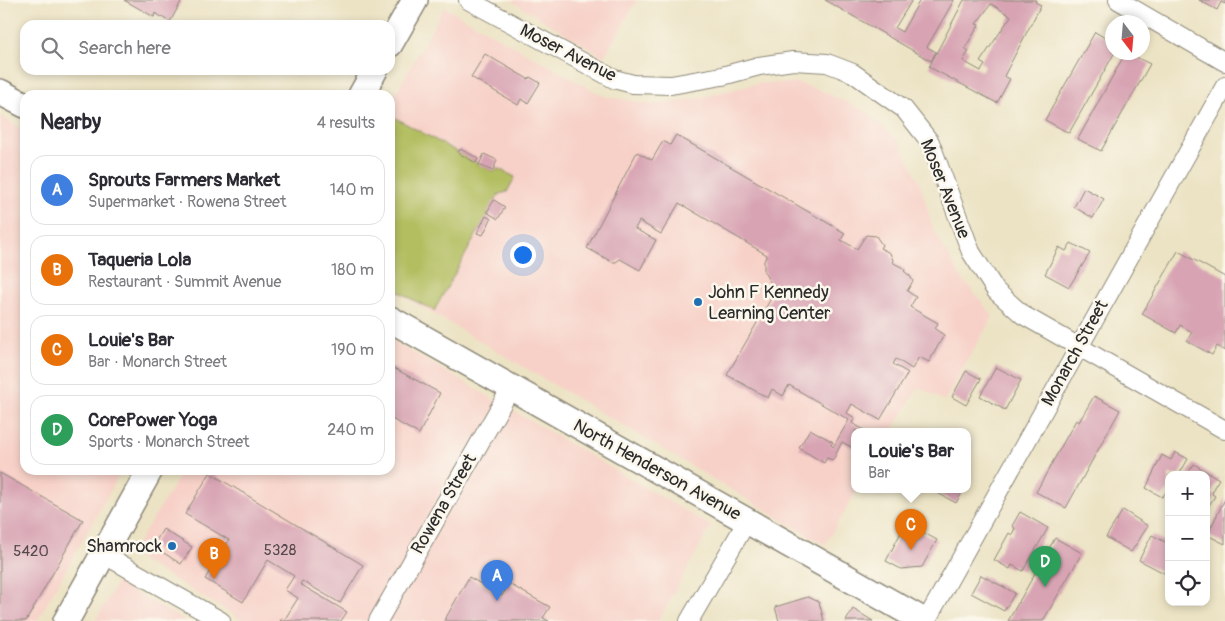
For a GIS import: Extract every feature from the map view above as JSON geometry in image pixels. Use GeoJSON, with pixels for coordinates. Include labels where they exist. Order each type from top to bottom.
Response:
{"type":"FeatureCollection","features":[{"type":"Feature","properties":{"kind":"street"},"geometry":{"type":"LineString","coordinates":[[395,35],[415,0]]}},
{"type":"Feature","properties":{"kind":"street","name":"Moser Avenue"},"geometry":{"type":"LineString","coordinates":[[468,0],[614,79],[633,84],[671,85],[722,76],[759,66],[792,62],[827,63],[853,73],[904,109],[930,142],[970,252],[996,291],[1023,315],[1080,345],[1225,430]]}},
{"type":"Feature","properties":{"kind":"street"},"geometry":{"type":"LineString","coordinates":[[1118,0],[1225,62]]}},
{"type":"Feature","properties":{"kind":"street"},"geometry":{"type":"LineString","coordinates":[[364,90],[372,75]]}},
{"type":"Feature","properties":{"kind":"street","name":"Monarch Street"},"geometry":{"type":"LineString","coordinates":[[925,621],[1225,86]]}},
{"type":"Feature","properties":{"kind":"street"},"geometry":{"type":"LineString","coordinates":[[0,92],[20,102]]}},
{"type":"Feature","properties":{"kind":"street","name":"North Henderson Avenue"},"geometry":{"type":"LineString","coordinates":[[395,322],[925,621]]}},
{"type":"Feature","properties":{"kind":"street","name":"Rowena Street"},"geometry":{"type":"LineString","coordinates":[[378,621],[511,388]]}},
{"type":"Feature","properties":{"kind":"street"},"geometry":{"type":"LineString","coordinates":[[66,621],[147,475]]}},
{"type":"Feature","properties":{"kind":"street"},"geometry":{"type":"LineString","coordinates":[[689,621],[747,521]]}},
{"type":"Feature","properties":{"kind":"street"},"geometry":{"type":"LineString","coordinates":[[103,554],[221,621]]}},
{"type":"Feature","properties":{"kind":"shaded area"},"geometry":{"type":"Polygon","coordinates":[[[510,0],[637,0],[604,57],[510,0]]]}},
{"type":"Feature","properties":{"kind":"shaded area","name":"John F Kennedy Learning Center"},"geometry":{"type":"Polygon","coordinates":[[[444,7],[603,96],[654,105],[695,99],[759,83],[798,83],[822,91],[867,112],[900,143],[920,183],[933,229],[960,276],[993,316],[944,401],[919,387],[894,428],[851,428],[851,493],[856,493],[825,545],[395,291],[395,95],[444,7]]]}},
{"type":"Feature","properties":{"kind":"shaded area"},"geometry":{"type":"Polygon","coordinates":[[[0,116],[20,128],[20,475],[119,475],[37,621],[0,621],[0,116]]]}},
{"type":"Feature","properties":{"kind":"shaded area"},"geometry":{"type":"Polygon","coordinates":[[[395,342],[711,526],[658,621],[244,621],[131,554],[180,475],[395,475],[395,342]]]}},
{"type":"Feature","properties":{"kind":"shaded area"},"geometry":{"type":"Polygon","coordinates":[[[117,583],[186,621],[95,621],[117,583]]]}},
{"type":"Feature","properties":{"kind":"green space"},"geometry":{"type":"Polygon","coordinates":[[[395,118],[492,171],[499,169],[515,177],[507,192],[499,194],[434,311],[395,290],[395,118]]]}},
{"type":"Feature","properties":{"kind":"building"},"geometry":{"type":"Polygon","coordinates":[[[124,0],[182,0],[171,20],[167,20],[155,13],[154,17],[124,0]]]}},
{"type":"Feature","properties":{"kind":"building"},"geometry":{"type":"Polygon","coordinates":[[[825,0],[912,0],[895,28],[902,32],[920,0],[954,0],[927,47],[936,52],[931,61],[825,0]]]}},
{"type":"Feature","properties":{"kind":"building"},"geometry":{"type":"Polygon","coordinates":[[[964,0],[1036,0],[1035,2],[1041,5],[1004,76],[1010,79],[997,103],[929,67],[964,0]],[[991,4],[976,24],[979,25],[965,48],[969,51],[963,61],[981,71],[985,65],[980,62],[1011,16],[991,4]]]}},
{"type":"Feature","properties":{"kind":"building"},"geometry":{"type":"Polygon","coordinates":[[[1199,0],[1225,0],[1225,4],[1221,2],[1217,10],[1199,0]]]}},
{"type":"Feature","properties":{"kind":"building"},"geometry":{"type":"Polygon","coordinates":[[[1095,32],[1105,38],[1105,60],[1110,60],[1069,133],[1045,120],[1095,32]]]}},
{"type":"Feature","properties":{"kind":"building"},"geometry":{"type":"Polygon","coordinates":[[[485,54],[528,79],[530,77],[540,83],[528,103],[521,99],[518,105],[471,77],[485,54]]]}},
{"type":"Feature","properties":{"kind":"building"},"geometry":{"type":"Polygon","coordinates":[[[1122,60],[1142,60],[1150,64],[1101,151],[1078,139],[1122,60]]]}},
{"type":"Feature","properties":{"kind":"building"},"geometry":{"type":"Polygon","coordinates":[[[676,135],[845,233],[841,240],[857,249],[866,235],[876,236],[882,245],[880,248],[890,253],[892,262],[905,269],[904,271],[913,281],[907,291],[916,297],[910,307],[938,323],[935,329],[944,335],[929,362],[919,357],[912,369],[896,359],[893,364],[908,373],[880,420],[852,404],[847,413],[855,418],[852,423],[861,428],[851,428],[851,447],[842,442],[833,460],[827,458],[824,463],[799,448],[810,429],[833,442],[831,445],[833,447],[849,420],[789,385],[783,396],[772,389],[768,398],[727,375],[777,288],[770,282],[764,272],[764,261],[767,255],[679,203],[661,234],[639,221],[635,229],[656,240],[640,270],[620,259],[612,262],[587,248],[637,152],[652,160],[663,141],[670,145],[676,135]]]}},
{"type":"Feature","properties":{"kind":"building"},"geometry":{"type":"Polygon","coordinates":[[[460,149],[478,158],[476,163],[458,153],[460,149]]]}},
{"type":"Feature","properties":{"kind":"building"},"geometry":{"type":"Polygon","coordinates":[[[484,154],[497,160],[493,171],[479,165],[484,154]]]}},
{"type":"Feature","properties":{"kind":"building"},"geometry":{"type":"Polygon","coordinates":[[[1084,188],[1104,199],[1093,218],[1074,207],[1084,188]]]}},
{"type":"Feature","properties":{"kind":"building"},"geometry":{"type":"Polygon","coordinates":[[[494,200],[505,207],[498,219],[487,212],[494,200]]]}},
{"type":"Feature","properties":{"kind":"building"},"geometry":{"type":"Polygon","coordinates":[[[486,216],[491,219],[483,235],[477,233],[486,216]]]}},
{"type":"Feature","properties":{"kind":"building"},"geometry":{"type":"Polygon","coordinates":[[[1071,243],[1090,253],[1069,287],[1045,274],[1059,247],[1066,251],[1071,243]]]}},
{"type":"Feature","properties":{"kind":"building"},"geometry":{"type":"Polygon","coordinates":[[[1178,251],[1225,277],[1225,351],[1217,346],[1212,355],[1187,341],[1192,332],[1180,325],[1176,333],[1142,314],[1178,251]]]}},
{"type":"Feature","properties":{"kind":"building"},"geometry":{"type":"Polygon","coordinates":[[[996,367],[1021,380],[1005,410],[980,396],[996,367]]]}},
{"type":"Feature","properties":{"kind":"building"},"geometry":{"type":"Polygon","coordinates":[[[395,369],[440,393],[419,434],[395,421],[395,369]]]}},
{"type":"Feature","properties":{"kind":"building"},"geometry":{"type":"Polygon","coordinates":[[[966,371],[981,379],[966,405],[952,397],[966,371]]]}},
{"type":"Feature","properties":{"kind":"building"},"geometry":{"type":"Polygon","coordinates":[[[1094,396],[1120,410],[1066,508],[1036,492],[1076,420],[1079,422],[1094,396]]]}},
{"type":"Feature","properties":{"kind":"building"},"geometry":{"type":"Polygon","coordinates":[[[1175,452],[1188,459],[1181,471],[1165,471],[1165,494],[1162,497],[1146,488],[1162,455],[1171,460],[1175,452]]]}},
{"type":"Feature","properties":{"kind":"building"},"geometry":{"type":"Polygon","coordinates":[[[1194,464],[1206,471],[1190,471],[1194,464]]]}},
{"type":"Feature","properties":{"kind":"building"},"geometry":{"type":"Polygon","coordinates":[[[0,473],[83,520],[26,621],[0,621],[0,473]]]}},
{"type":"Feature","properties":{"kind":"building"},"geometry":{"type":"Polygon","coordinates":[[[1210,474],[1219,479],[1212,494],[1215,496],[1210,504],[1210,474]]]}},
{"type":"Feature","properties":{"kind":"building"},"geometry":{"type":"Polygon","coordinates":[[[209,475],[213,475],[363,565],[340,603],[302,581],[300,584],[347,612],[341,621],[280,621],[282,618],[285,619],[298,598],[285,590],[294,576],[268,560],[243,602],[205,579],[229,540],[185,514],[209,475]]]}},
{"type":"Feature","properties":{"kind":"building"},"geometry":{"type":"Polygon","coordinates":[[[938,493],[962,493],[956,503],[938,493]]]}},
{"type":"Feature","properties":{"kind":"building"},"geometry":{"type":"Polygon","coordinates":[[[1225,499],[1225,544],[1210,536],[1210,529],[1225,499]]]}},
{"type":"Feature","properties":{"kind":"building"},"geometry":{"type":"Polygon","coordinates":[[[1123,510],[1148,526],[1131,552],[1106,537],[1123,510]]]}},
{"type":"Feature","properties":{"kind":"building"},"geometry":{"type":"Polygon","coordinates":[[[1020,512],[1048,528],[1023,571],[1012,565],[1010,569],[994,560],[1009,533],[1012,535],[1015,528],[1012,526],[1020,512]]]}},
{"type":"Feature","properties":{"kind":"building"},"geometry":{"type":"Polygon","coordinates":[[[911,513],[918,516],[913,527],[937,540],[922,567],[901,569],[886,561],[911,513]]]}},
{"type":"Feature","properties":{"kind":"building","name":"Shamrock"},"geometry":{"type":"Polygon","coordinates":[[[163,529],[192,547],[181,564],[153,546],[163,529]]]}},
{"type":"Feature","properties":{"kind":"building"},"geometry":{"type":"Polygon","coordinates":[[[1152,535],[1165,542],[1165,573],[1139,560],[1152,535]]]}},
{"type":"Feature","properties":{"kind":"building"},"geometry":{"type":"Polygon","coordinates":[[[1055,538],[1082,553],[1043,621],[1008,621],[1055,538]]]}},
{"type":"Feature","properties":{"kind":"building"},"geometry":{"type":"Polygon","coordinates":[[[981,575],[1015,593],[1004,611],[971,593],[981,575]]]}},
{"type":"Feature","properties":{"kind":"building"},"geometry":{"type":"Polygon","coordinates":[[[469,577],[502,596],[509,584],[550,607],[543,618],[549,621],[444,621],[469,577]]]}},
{"type":"Feature","properties":{"kind":"building"},"geometry":{"type":"Polygon","coordinates":[[[808,597],[819,602],[824,621],[779,621],[775,607],[808,597]]]}},
{"type":"Feature","properties":{"kind":"building"},"geometry":{"type":"Polygon","coordinates":[[[853,609],[873,621],[846,621],[853,609]]]}},
{"type":"Feature","properties":{"kind":"place","name":"John F Kennedy Learning Center"},"geometry":{"type":"Point","coordinates":[698,302]}},
{"type":"Feature","properties":{"kind":"place","name":"Shamrock"},"geometry":{"type":"Point","coordinates":[172,546]}},
{"type":"Feature","properties":{"kind":"place","name":"Louie's Bar"},"geometry":{"type":"Point","coordinates":[911,550]}},
{"type":"Feature","properties":{"kind":"place","name":"Taqueria Lola"},"geometry":{"type":"Point","coordinates":[214,579]}},
{"type":"Feature","properties":{"kind":"place","name":"CorePower Yoga"},"geometry":{"type":"Point","coordinates":[1045,587]}},
{"type":"Feature","properties":{"kind":"place","name":"Sprouts Farmers Market"},"geometry":{"type":"Point","coordinates":[497,601]}}]}
